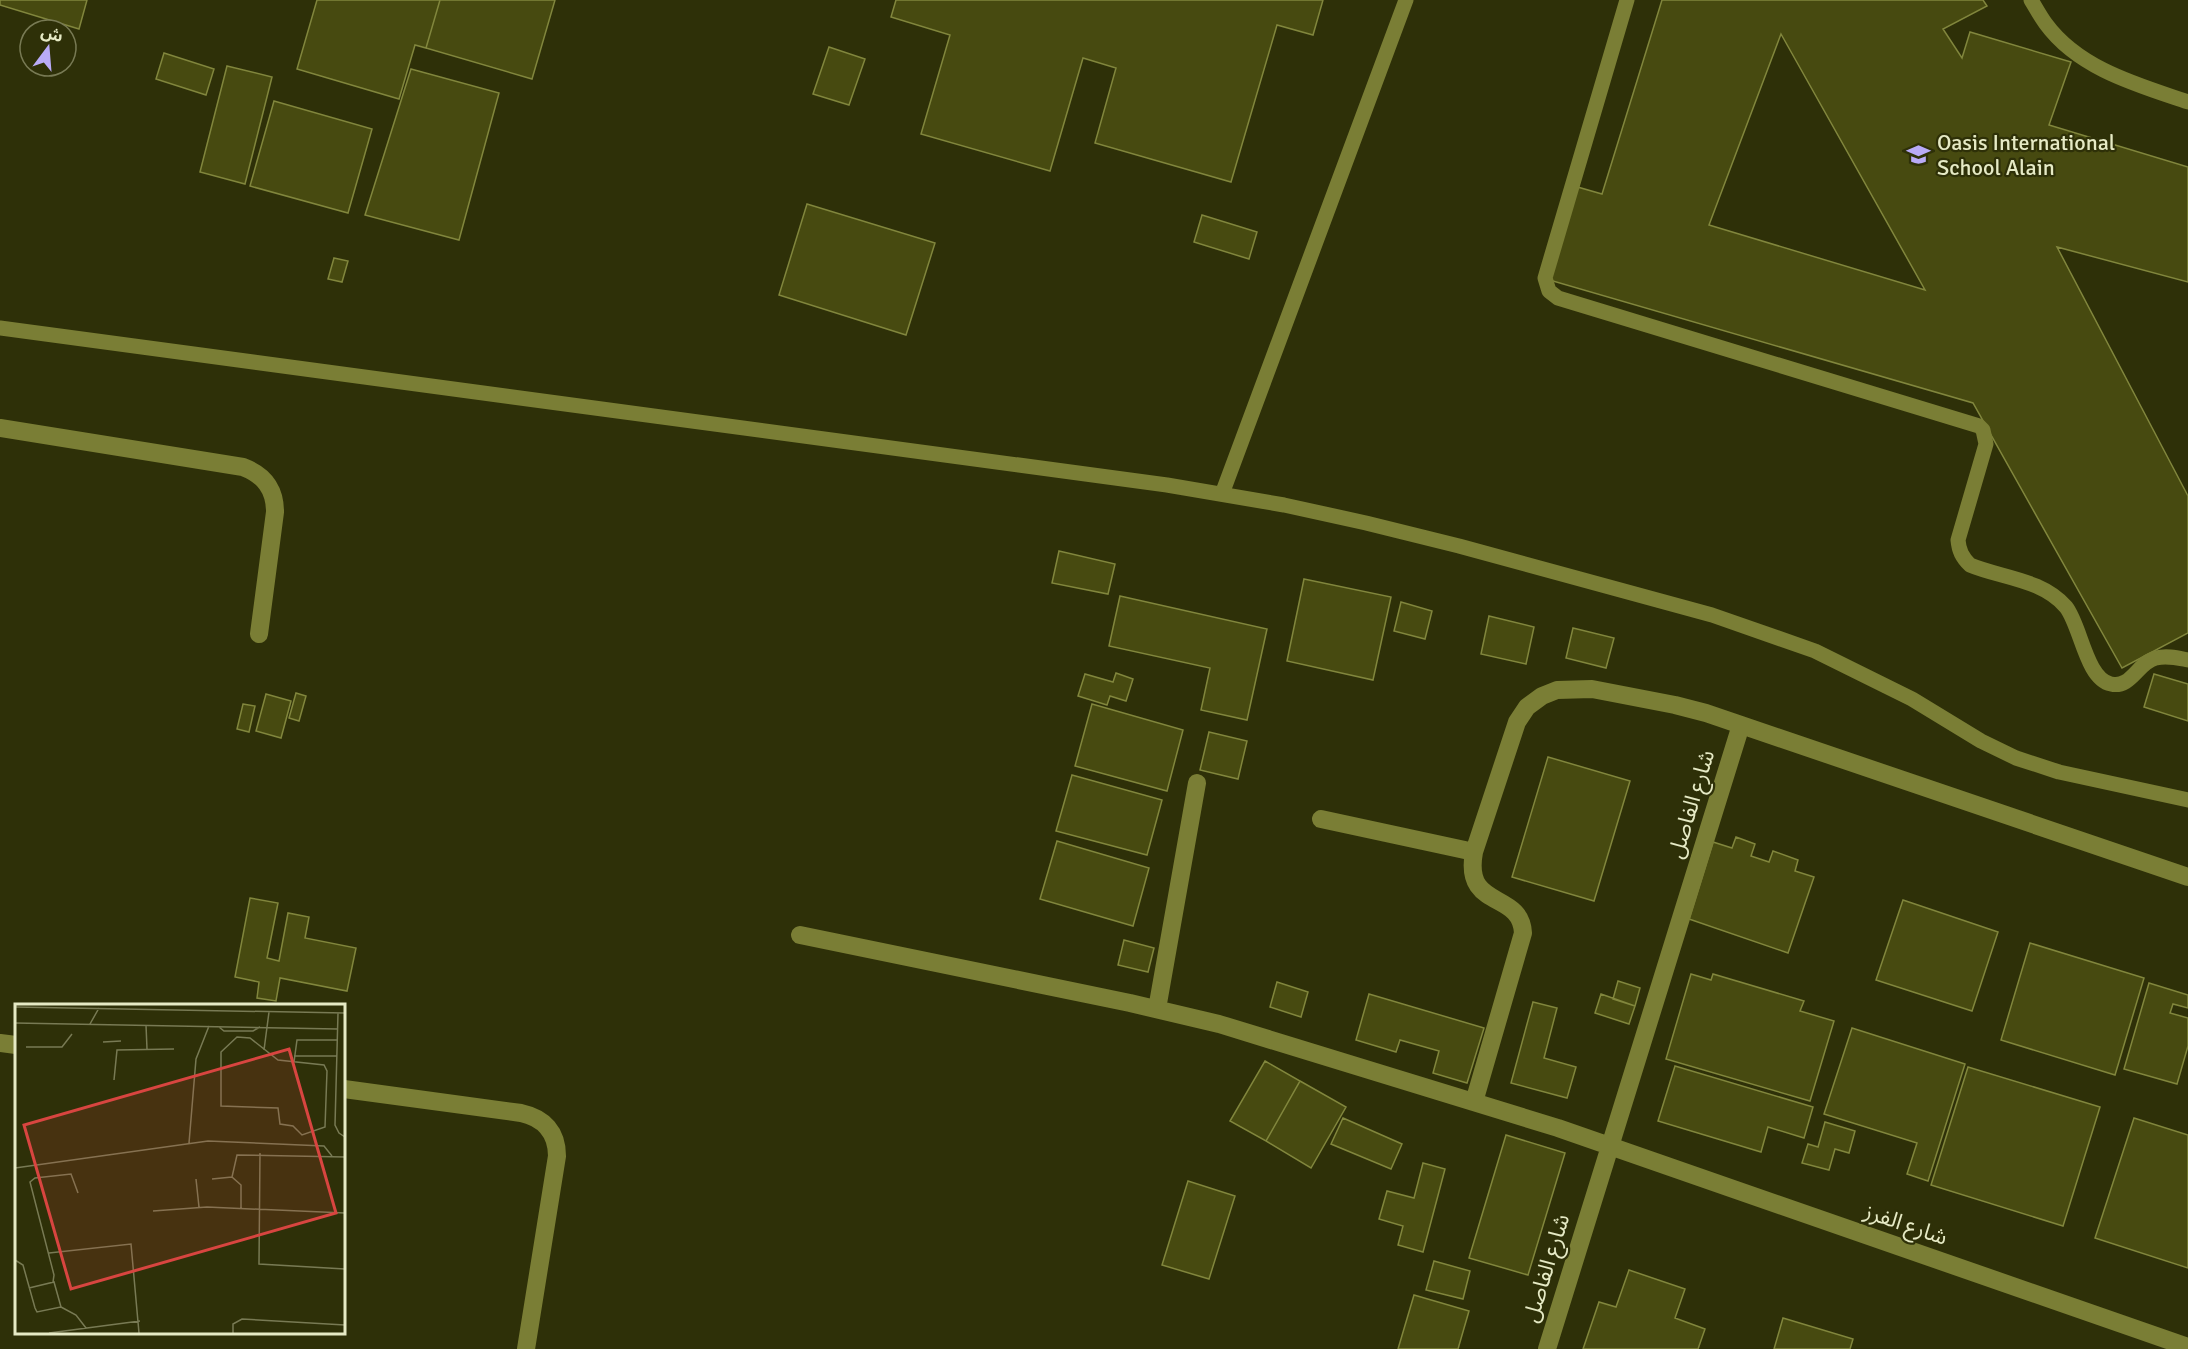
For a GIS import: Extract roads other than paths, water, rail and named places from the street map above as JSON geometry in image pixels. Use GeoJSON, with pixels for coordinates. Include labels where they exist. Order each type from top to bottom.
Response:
{"type":"FeatureCollection","features":[{"type":"Feature","properties":{"kind":"street"},"geometry":{"type":"LineString","coordinates":[[0,428],[243,467],[261,476],[272,492],[275,512],[259,634]]}},
{"type":"Feature","properties":{"kind":"street"},"geometry":{"type":"LineString","coordinates":[[1474,1102],[1523,933],[1523,925],[1510,906],[1490,898],[1476,882],[1472,872],[1474,852],[1516,722],[1527,707],[1542,696],[1557,690],[1592,689],[1676,705],[1741,724],[2188,877]]}},
{"type":"Feature","properties":{"kind":"street","name":"شارع الفاصل"},"geometry":{"type":"LineString","coordinates":[[1547,1349],[1608,1145],[1741,724]]}},
{"type":"Feature","properties":{"kind":"street"},"geometry":{"type":"LineString","coordinates":[[1157,1009],[1197,783]]}},
{"type":"Feature","properties":{"kind":"street"},"geometry":{"type":"LineString","coordinates":[[1321,819],[1474,852]]}},
{"type":"Feature","properties":{"kind":"street","name":"شارع الفرز"},"geometry":{"type":"LineString","coordinates":[[800,935],[1219,1024],[1608,1145],[2188,1347]]}},
{"type":"Feature","properties":{"kind":"street"},"geometry":{"type":"LineString","coordinates":[[0,1043],[15,1045]]}},
{"type":"Feature","properties":{"kind":"street"},"geometry":{"type":"LineString","coordinates":[[345,1089],[521,1113],[531,1115],[549,1127],[554,1136],[557,1156],[525,1349]]}},
{"type":"Feature","properties":{"kind":"lane"},"geometry":{"type":"LineString","coordinates":[[1222,494],[1406,0]]}},
{"type":"Feature","properties":{"kind":"lane"},"geometry":{"type":"LineString","coordinates":[[1627,0],[1545,278],[1549,291],[1558,298],[1979,426],[1986,436],[1986,444],[1958,540],[1963,558],[1970,565],[1979,569],[2030,584],[2055,597],[2073,619],[2092,667],[2103,681],[2112,685],[2124,683],[2145,662],[2156,658],[2167,656],[2188,660]]}},
{"type":"Feature","properties":{"kind":"lane"},"geometry":{"type":"LineString","coordinates":[[2031,0],[2047,25],[2083,58],[2111,74],[2188,102]]}},
{"type":"Feature","properties":{"kind":"lane"},"geometry":{"type":"LineString","coordinates":[[0,328],[1222,494],[1389,528],[1712,615],[1815,651],[1912,699],[1981,741],[2016,758],[2059,772],[2188,800]]}},
{"type":"Feature","properties":{"kind":"place","name":"Oasis International School Alain"},"geometry":{"type":"Point","coordinates":[1919,155]}}]}
